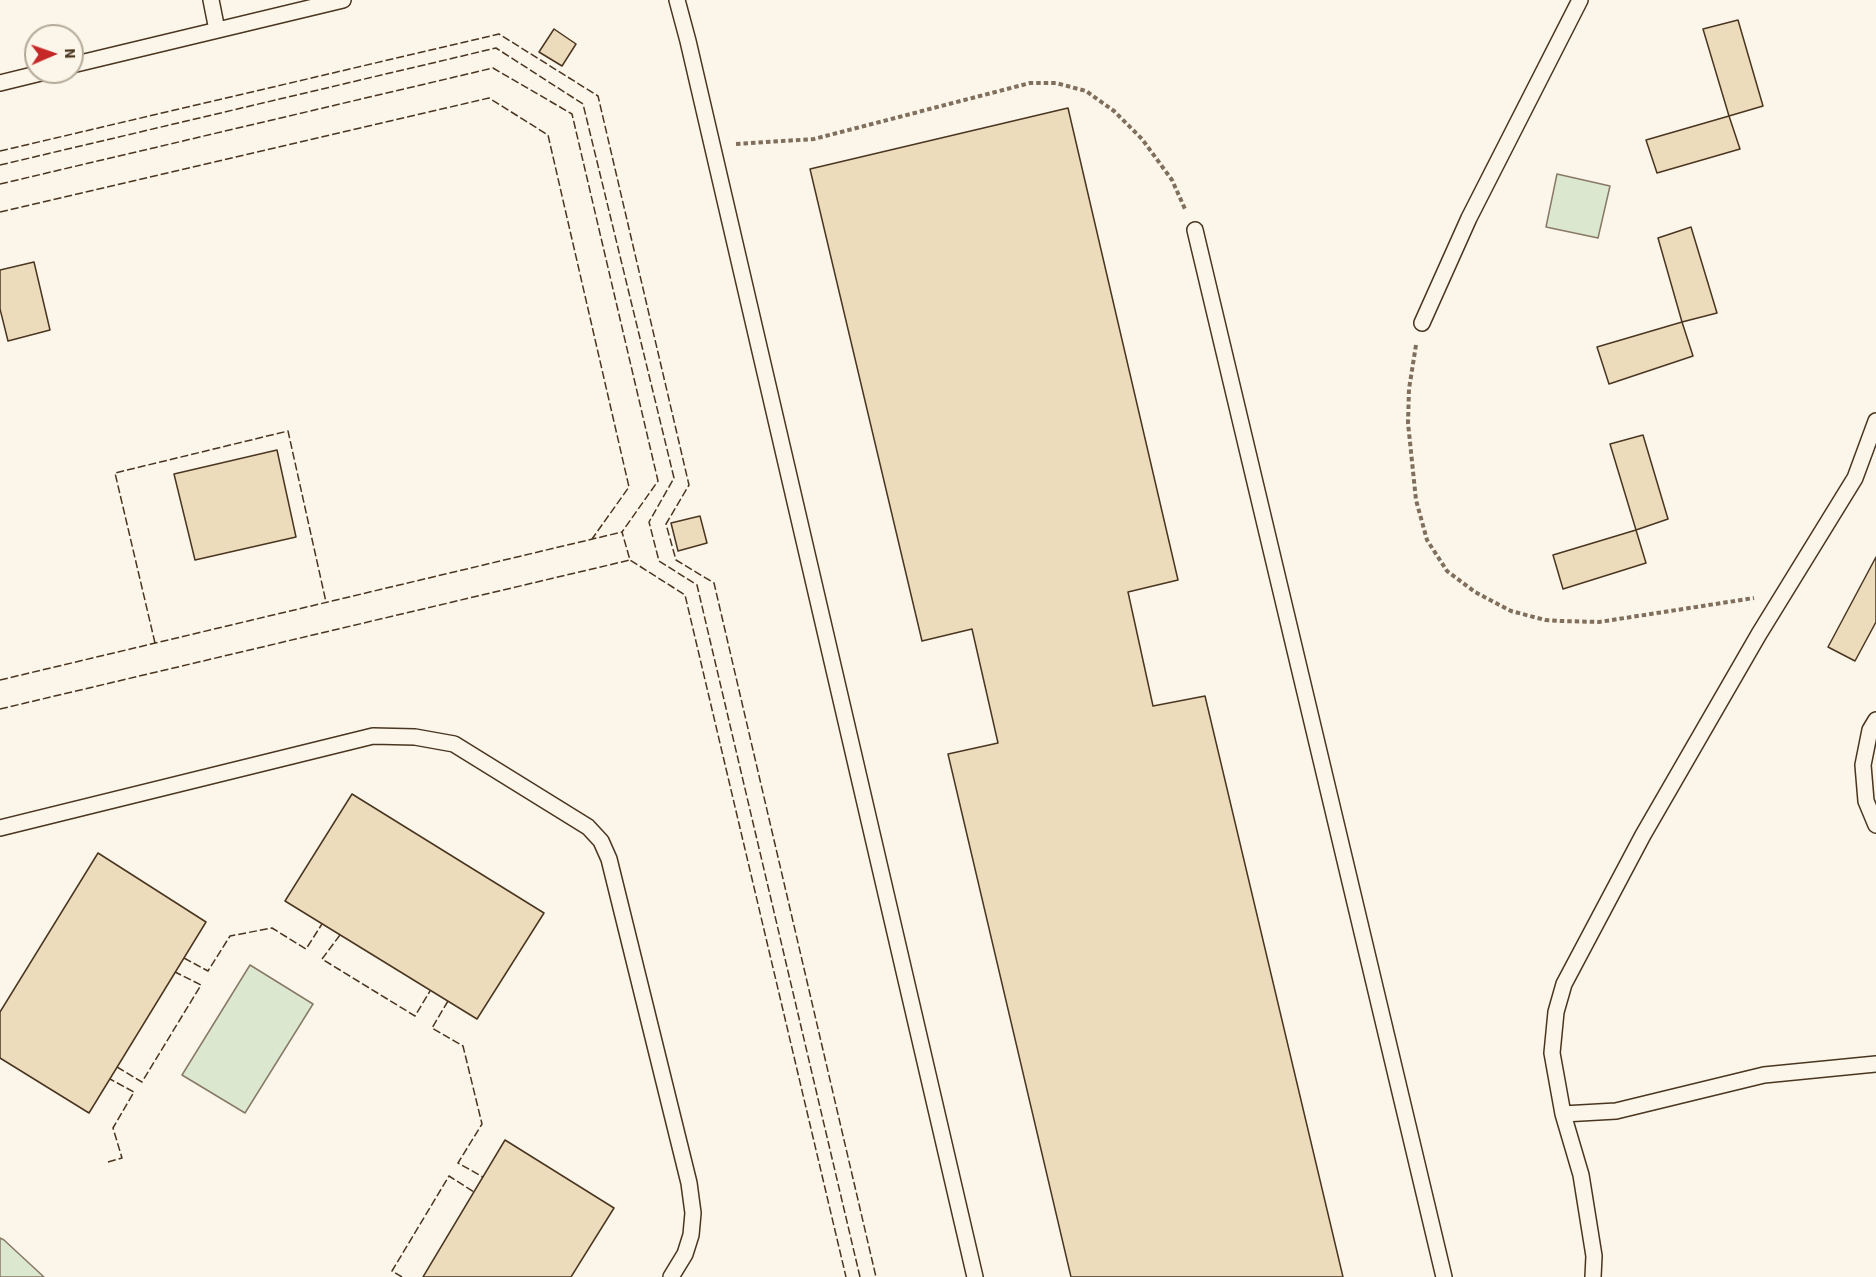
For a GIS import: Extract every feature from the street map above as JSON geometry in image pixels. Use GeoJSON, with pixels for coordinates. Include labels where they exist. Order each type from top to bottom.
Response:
{"type":"FeatureCollection","features":[{"type":"Feature","properties":{"kind":"lane"},"geometry":{"type":"LineString","coordinates":[[211,0],[217,30]]}},
{"type":"Feature","properties":{"kind":"lane"},"geometry":{"type":"LineString","coordinates":[[84,62],[343,0]]}},
{"type":"Feature","properties":{"kind":"lane"},"geometry":{"type":"LineString","coordinates":[[677,0],[975,1277]]}},
{"type":"Feature","properties":{"kind":"lane"},"geometry":{"type":"LineString","coordinates":[[1422,323],[1469,218],[1581,0]]}},
{"type":"Feature","properties":{"kind":"lane"},"geometry":{"type":"LineString","coordinates":[[0,83],[24,77]]}},
{"type":"Feature","properties":{"kind":"lane"},"geometry":{"type":"LineString","coordinates":[[1196,230],[1444,1277]]}},
{"type":"Feature","properties":{"kind":"lane"},"geometry":{"type":"LineString","coordinates":[[1593,1277],[1594,1256],[1581,1175],[1563,1114],[1552,1053],[1556,1012],[1564,984],[1643,835],[1784,593],[1855,478],[1876,421]]}},
{"type":"Feature","properties":{"kind":"lane"},"geometry":{"type":"LineString","coordinates":[[1876,720],[1870,730],[1866,748],[1863,782],[1866,801],[1876,825]]}},
{"type":"Feature","properties":{"kind":"lane"},"geometry":{"type":"LineString","coordinates":[[0,828],[373,736],[416,736],[454,744],[588,827],[601,841],[609,859],[689,1183],[693,1213],[691,1235],[685,1254],[671,1277]]}},
{"type":"Feature","properties":{"kind":"lane"},"geometry":{"type":"LineString","coordinates":[[1563,1114],[1616,1110],[1764,1075],[1876,1064]]}},
{"type":"Feature","properties":{"kind":"path"},"geometry":{"type":"LineString","coordinates":[[711,144],[814,139],[1030,83],[1056,83],[1086,91],[1114,111],[1142,139],[1172,180],[1196,230]]}},
{"type":"Feature","properties":{"kind":"path"},"geometry":{"type":"LineString","coordinates":[[1422,323],[1413,356],[1407,423],[1416,500],[1426,540],[1447,571],[1475,592],[1511,611],[1545,620],[1599,622],[1784,593]]}},
{"type":"Feature","properties":{"kind":"green space"},"geometry":{"type":"Polygon","coordinates":[[[1557,174],[1610,186],[1598,238],[1546,227],[1557,174]]]}},
{"type":"Feature","properties":{"kind":"green space"},"geometry":{"type":"Polygon","coordinates":[[[250,965],[313,1004],[245,1113],[182,1075],[250,965]]]}},
{"type":"Feature","properties":{"kind":"green space"},"geometry":{"type":"Polygon","coordinates":[[[0,1238],[4,1240],[44,1277],[0,1277],[0,1238]]]}},
{"type":"Feature","properties":{"kind":"building"},"geometry":{"type":"Polygon","coordinates":[[[1738,20],[1763,106],[1729,116],[1703,29],[1738,20]]]}},
{"type":"Feature","properties":{"kind":"building"},"geometry":{"type":"Polygon","coordinates":[[[554,29],[576,44],[562,66],[539,52],[554,29]]]}},
{"type":"Feature","properties":{"kind":"building"},"geometry":{"type":"Polygon","coordinates":[[[1068,108],[1178,580],[1128,592],[1153,706],[1205,696],[1343,1277],[1071,1277],[948,754],[998,743],[972,629],[922,641],[810,169],[1068,108]]]}},
{"type":"Feature","properties":{"kind":"building"},"geometry":{"type":"Polygon","coordinates":[[[1729,116],[1740,149],[1657,173],[1646,140],[1729,116]]]}},
{"type":"Feature","properties":{"kind":"building"},"geometry":{"type":"Polygon","coordinates":[[[1691,227],[1717,313],[1682,322],[1658,238],[1691,227]]]}},
{"type":"Feature","properties":{"kind":"building"},"geometry":{"type":"Polygon","coordinates":[[[34,262],[50,330],[8,341],[0,309],[0,270],[34,262]]]}},
{"type":"Feature","properties":{"kind":"building"},"geometry":{"type":"Polygon","coordinates":[[[1682,322],[1693,356],[1609,384],[1597,347],[1682,322]]]}},
{"type":"Feature","properties":{"kind":"building"},"geometry":{"type":"Polygon","coordinates":[[[1643,435],[1668,519],[1636,530],[1610,444],[1643,435]]]}},
{"type":"Feature","properties":{"kind":"building"},"geometry":{"type":"Polygon","coordinates":[[[277,450],[296,537],[195,560],[174,474],[277,450]]]}},
{"type":"Feature","properties":{"kind":"building"},"geometry":{"type":"Polygon","coordinates":[[[700,516],[707,543],[678,551],[671,523],[700,516]]]}},
{"type":"Feature","properties":{"kind":"building"},"geometry":{"type":"Polygon","coordinates":[[[1636,530],[1646,563],[1563,589],[1553,555],[1636,530]]]}},
{"type":"Feature","properties":{"kind":"building"},"geometry":{"type":"Polygon","coordinates":[[[1876,557],[1876,622],[1855,661],[1828,647],[1876,557]]]}},
{"type":"Feature","properties":{"kind":"building"},"geometry":{"type":"Polygon","coordinates":[[[352,794],[544,913],[477,1019],[285,901],[352,794]]]}},
{"type":"Feature","properties":{"kind":"building"},"geometry":{"type":"Polygon","coordinates":[[[98,853],[206,922],[89,1113],[0,1058],[0,1012],[98,853]]]}},
{"type":"Feature","properties":{"kind":"building"},"geometry":{"type":"Polygon","coordinates":[[[505,1140],[614,1208],[571,1277],[423,1277],[505,1140]]]}},
{"type":"Feature","properties":{"kind":"fence"},"geometry":{"type":"LineString","coordinates":[[0,151],[499,34],[598,96],[689,485],[666,524],[676,560],[714,583],[876,1277]]}},
{"type":"Feature","properties":{"kind":"fence"},"geometry":{"type":"LineString","coordinates":[[0,165],[496,48],[583,104],[674,478],[649,522],[659,561],[697,585],[860,1277]]}},
{"type":"Feature","properties":{"kind":"fence"},"geometry":{"type":"LineString","coordinates":[[0,184],[493,68],[572,114],[658,481],[622,532],[630,560],[685,595],[846,1277]]}},
{"type":"Feature","properties":{"kind":"fence"},"geometry":{"type":"LineString","coordinates":[[0,212],[489,98],[548,135],[629,487],[592,539]]}},
{"type":"Feature","properties":{"kind":"fence"},"geometry":{"type":"LineString","coordinates":[[155,643],[115,473],[288,431],[326,602]]}},
{"type":"Feature","properties":{"kind":"fence"},"geometry":{"type":"LineString","coordinates":[[0,680],[622,532]]}},
{"type":"Feature","properties":{"kind":"fence"},"geometry":{"type":"LineString","coordinates":[[0,709],[630,560]]}},
{"type":"Feature","properties":{"kind":"fence"},"geometry":{"type":"LineString","coordinates":[[184,958],[208,971],[230,936],[272,928],[306,949],[322,924]]}},
{"type":"Feature","properties":{"kind":"fence"},"geometry":{"type":"LineString","coordinates":[[340,935],[322,959],[415,1016],[430,991]]}},
{"type":"Feature","properties":{"kind":"fence"},"geometry":{"type":"LineString","coordinates":[[117,1067],[142,1082],[201,985],[175,972]]}},
{"type":"Feature","properties":{"kind":"fence"},"geometry":{"type":"LineString","coordinates":[[448,1001],[432,1028],[463,1046],[482,1124],[458,1163],[483,1177]]}},
{"type":"Feature","properties":{"kind":"fence"},"geometry":{"type":"LineString","coordinates":[[108,1162],[122,1158],[113,1128],[134,1092],[110,1079]]}},
{"type":"Feature","properties":{"kind":"fence"},"geometry":{"type":"LineString","coordinates":[[402,1277],[392,1271],[449,1176],[474,1192]]}}]}
